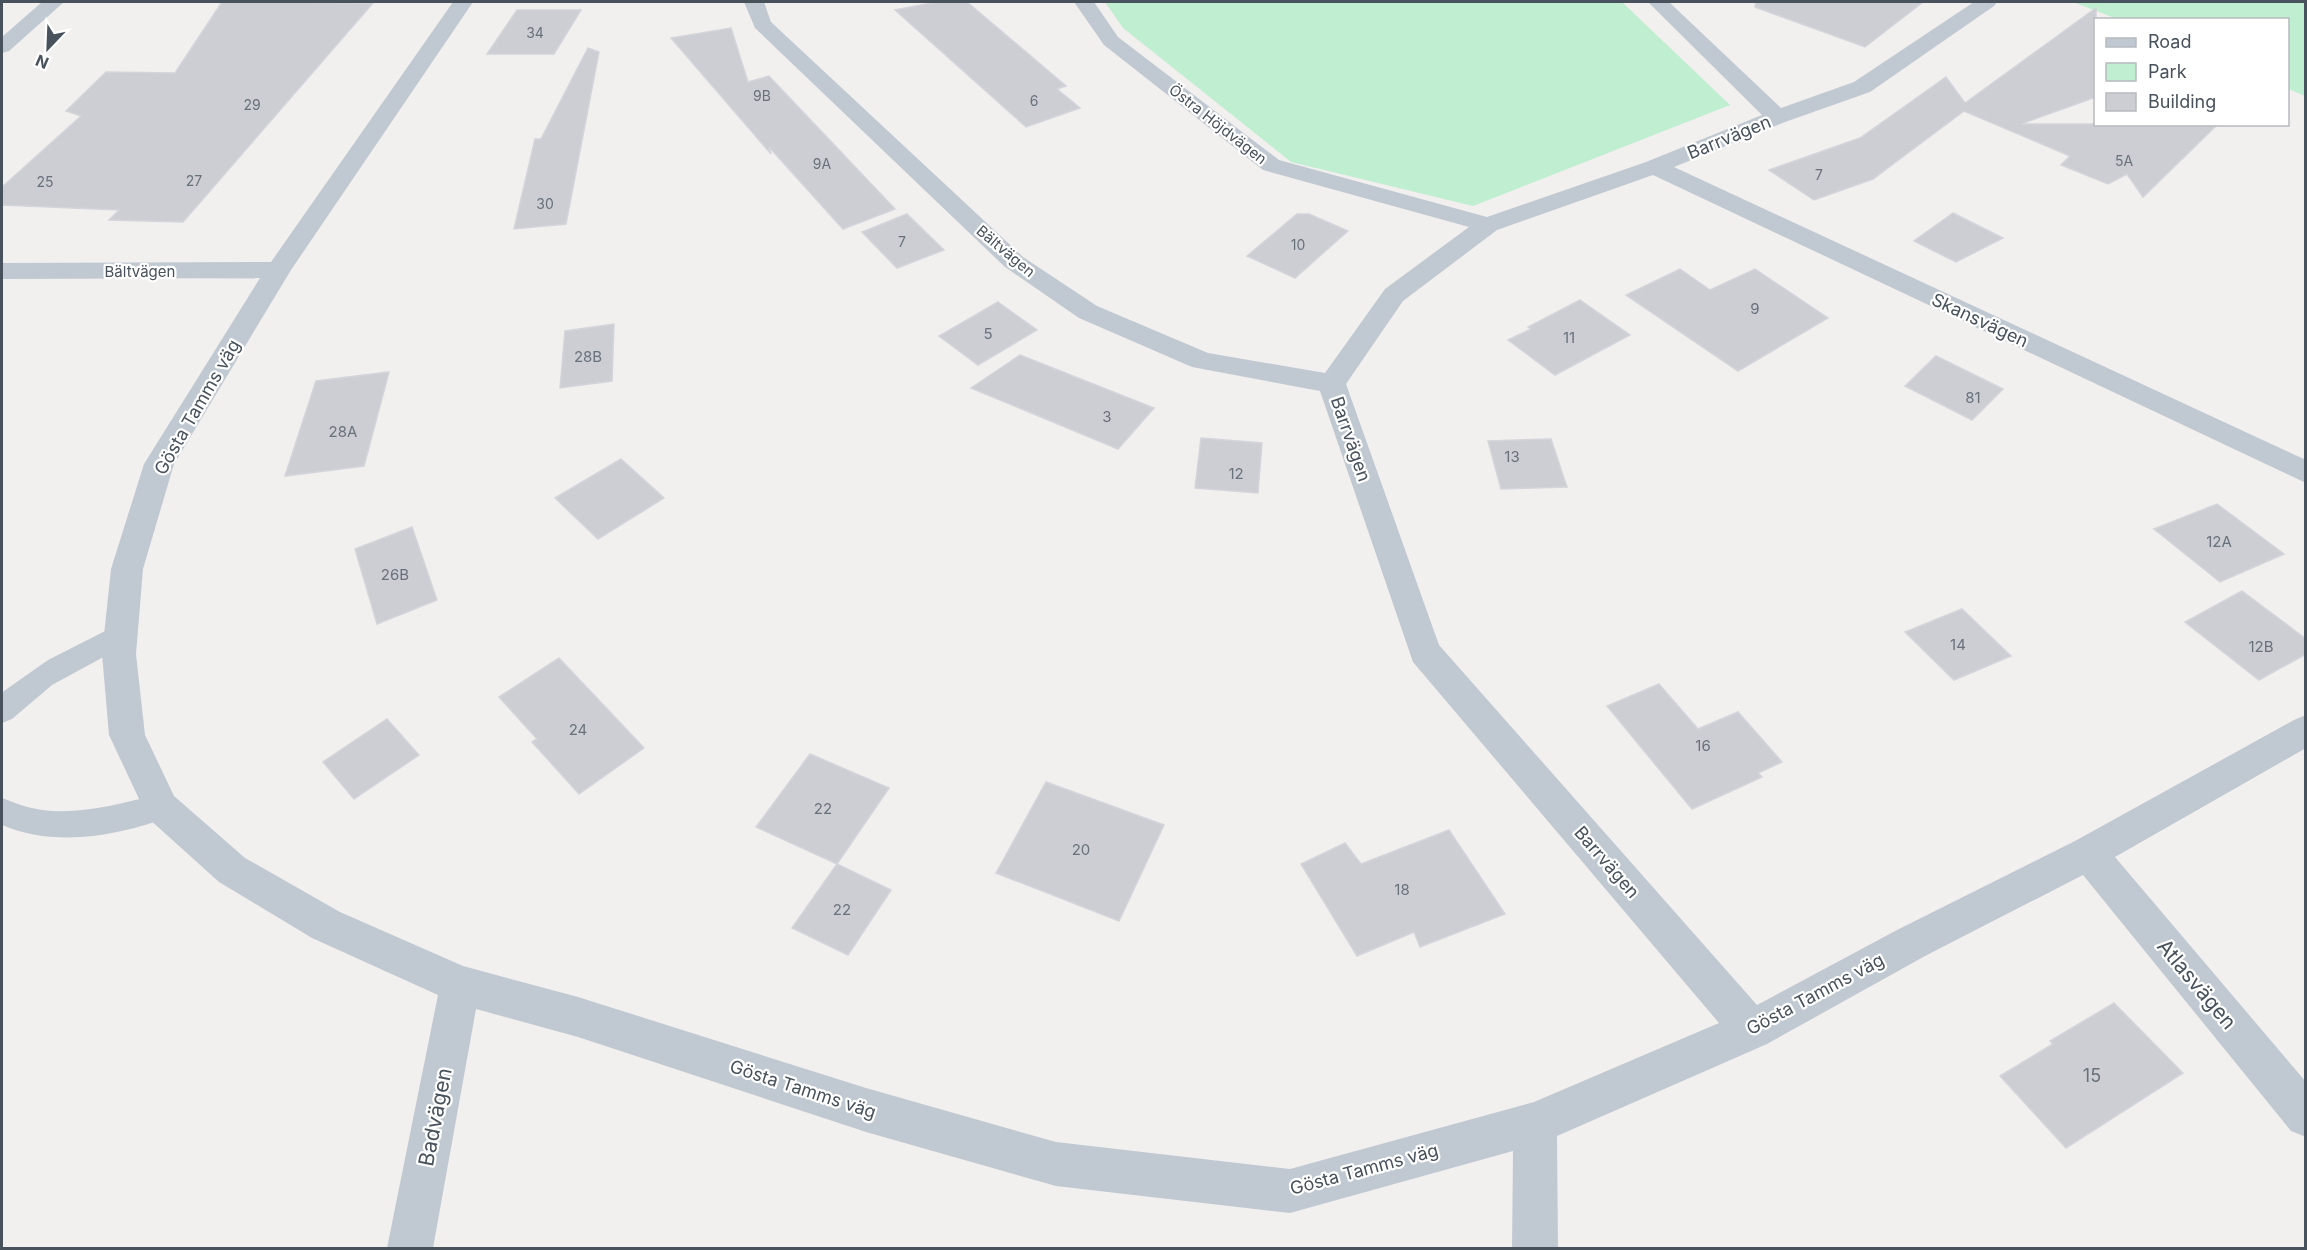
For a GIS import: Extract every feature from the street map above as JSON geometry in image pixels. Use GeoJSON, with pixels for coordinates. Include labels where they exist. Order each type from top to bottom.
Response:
{"type":"FeatureCollection","features":[{"type":"Feature","properties":{"kind":"street"},"geometry":{"type":"LineString","coordinates":[[2,47],[54,2]]}},
{"type":"Feature","properties":{"kind":"street","name":"Gösta Tamms väg"},"geometry":{"type":"LineString","coordinates":[[463,2],[278,270],[159,464],[127,569],[119,654],[127,735],[161,807],[242,875],[326,925],[460,985],[578,1017],[866,1110],[1056,1164],[1290,1191],[1535,1123],[1752,1030],[1911,943],[2088,853],[2306,730]]}},
{"type":"Feature","properties":{"kind":"street","name":"Bältvägen"},"geometry":{"type":"LineString","coordinates":[[754,2],[762,24],[1014,262],[1088,312],[1202,361],[1332,384]]}},
{"type":"Feature","properties":{"kind":"street","name":"Östra Höjdvägen"},"geometry":{"type":"LineString","coordinates":[[1084,2],[1111,40],[1271,165],[1488,225]]}},
{"type":"Feature","properties":{"kind":"street"},"geometry":{"type":"LineString","coordinates":[[1658,2],[1777,117]]}},
{"type":"Feature","properties":{"kind":"street","name":"Barrvägen"},"geometry":{"type":"LineString","coordinates":[[1752,1030],[1425,652],[1332,384],[1394,295],[1488,225],[1654,166],[1777,117],[1862,87],[1987,2]]}},
{"type":"Feature","properties":{"kind":"street","name":"Skansvägen"},"geometry":{"type":"LineString","coordinates":[[1654,166],[2306,473]]}},
{"type":"Feature","properties":{"kind":"street","name":"Bältvägen"},"geometry":{"type":"LineString","coordinates":[[2,271],[278,270]]}},
{"type":"Feature","properties":{"kind":"street","name":"Atlasvägen"},"geometry":{"type":"LineString","coordinates":[[2088,853],[2306,1116]]}},
{"type":"Feature","properties":{"kind":"street","name":"Badvägen"},"geometry":{"type":"LineString","coordinates":[[410,1248],[460,985]]}},
{"type":"Feature","properties":{"kind":"street"},"geometry":{"type":"LineString","coordinates":[[1535,1123],[1535,1248]]}},
{"type":"Feature","properties":{"kind":"lane"},"geometry":{"type":"LineString","coordinates":[[2,711],[8,703],[53,670],[121,634]]}},
{"type":"Feature","properties":{"kind":"lane"},"geometry":{"type":"LineString","coordinates":[[2,811],[10,816],[50,825],[88,824],[161,807]]}},
{"type":"Feature","properties":{"kind":"green space"},"geometry":{"type":"Polygon","coordinates":[[[1105,2],[1622,2],[1730,105],[1473,206],[1291,162],[1123,28],[1105,2]]]}},
{"type":"Feature","properties":{"kind":"green space"},"geometry":{"type":"Polygon","coordinates":[[[2073,2],[2305,2],[2305,96],[2289,89],[2289,18],[2114,18],[2073,2]]]}},
{"type":"Feature","properties":{"kind":"building"},"geometry":{"type":"Polygon","coordinates":[[[222,2],[373,3],[183,222],[109,220],[119,210],[2,205],[2,187],[81,116],[66,111],[106,72],[175,73],[222,2]]]}},
{"type":"Feature","properties":{"kind":"building"},"geometry":{"type":"Polygon","coordinates":[[[937,2],[967,2],[1066,86],[1057,89],[1080,108],[1026,127],[895,10],[937,2]]]}},
{"type":"Feature","properties":{"kind":"building"},"geometry":{"type":"Polygon","coordinates":[[[1756,2],[1923,2],[1865,47],[1755,7],[1756,2]]]}},
{"type":"Feature","properties":{"kind":"building"},"geometry":{"type":"Polygon","coordinates":[[[2096,8],[2094,98],[2021,124],[2216,126],[2143,197],[2127,174],[2108,184],[2061,165],[2070,156],[1964,111],[1873,179],[1814,200],[1769,170],[1860,138],[1946,77],[1965,103],[2096,8]]]}},
{"type":"Feature","properties":{"kind":"building"},"geometry":{"type":"Polygon","coordinates":[[[517,10],[581,10],[554,54],[487,54],[517,10]]]}},
{"type":"Feature","properties":{"kind":"building"},"geometry":{"type":"Polygon","coordinates":[[[731,28],[748,82],[769,76],[895,209],[843,229],[769,147],[771,154],[671,38],[731,28]]]}},
{"type":"Feature","properties":{"kind":"building"},"geometry":{"type":"Polygon","coordinates":[[[588,48],[599,52],[566,224],[514,229],[535,139],[541,139],[588,48]]]}},
{"type":"Feature","properties":{"kind":"building"},"geometry":{"type":"Polygon","coordinates":[[[1953,213],[2003,238],[1956,262],[1914,241],[1953,213]]]}},
{"type":"Feature","properties":{"kind":"building"},"geometry":{"type":"Polygon","coordinates":[[[907,214],[944,250],[897,268],[862,232],[907,214]]]}},
{"type":"Feature","properties":{"kind":"building"},"geometry":{"type":"Polygon","coordinates":[[[1297,214],[1309,214],[1348,231],[1295,278],[1247,256],[1297,214]]]}},
{"type":"Feature","properties":{"kind":"building"},"geometry":{"type":"Polygon","coordinates":[[[1680,269],[1710,290],[1755,269],[1828,318],[1738,371],[1626,295],[1680,269]]]}},
{"type":"Feature","properties":{"kind":"building"},"geometry":{"type":"Polygon","coordinates":[[[1580,300],[1630,335],[1555,375],[1508,340],[1531,329],[1528,327],[1580,300]]]}},
{"type":"Feature","properties":{"kind":"building"},"geometry":{"type":"Polygon","coordinates":[[[998,302],[1037,330],[978,365],[939,336],[998,302]]]}},
{"type":"Feature","properties":{"kind":"building"},"geometry":{"type":"Polygon","coordinates":[[[614,324],[612,381],[560,388],[565,331],[614,324]]]}},
{"type":"Feature","properties":{"kind":"building"},"geometry":{"type":"Polygon","coordinates":[[[1020,355],[1154,408],[1118,449],[971,388],[1020,355]]]}},
{"type":"Feature","properties":{"kind":"building"},"geometry":{"type":"Polygon","coordinates":[[[1936,356],[2003,389],[1972,420],[1905,386],[1936,356]]]}},
{"type":"Feature","properties":{"kind":"building"},"geometry":{"type":"Polygon","coordinates":[[[389,372],[364,466],[285,476],[316,381],[389,372]]]}},
{"type":"Feature","properties":{"kind":"building"},"geometry":{"type":"Polygon","coordinates":[[[1201,438],[1262,443],[1258,493],[1195,488],[1201,438]]]}},
{"type":"Feature","properties":{"kind":"building"},"geometry":{"type":"Polygon","coordinates":[[[1551,439],[1567,487],[1501,489],[1488,441],[1551,439]]]}},
{"type":"Feature","properties":{"kind":"building"},"geometry":{"type":"Polygon","coordinates":[[[621,459],[664,498],[598,539],[555,498],[621,459]]]}},
{"type":"Feature","properties":{"kind":"building"},"geometry":{"type":"Polygon","coordinates":[[[2217,504],[2284,554],[2220,582],[2154,529],[2217,504]]]}},
{"type":"Feature","properties":{"kind":"building"},"geometry":{"type":"Polygon","coordinates":[[[412,527],[437,600],[377,624],[355,549],[412,527]]]}},
{"type":"Feature","properties":{"kind":"building"},"geometry":{"type":"Polygon","coordinates":[[[2242,591],[2306,639],[2306,654],[2259,680],[2185,622],[2242,591]]]}},
{"type":"Feature","properties":{"kind":"building"},"geometry":{"type":"Polygon","coordinates":[[[1962,609],[2011,656],[1954,680],[1905,632],[1962,609]]]}},
{"type":"Feature","properties":{"kind":"building"},"geometry":{"type":"Polygon","coordinates":[[[559,658],[644,748],[579,794],[532,742],[537,739],[499,697],[559,658]]]}},
{"type":"Feature","properties":{"kind":"building"},"geometry":{"type":"Polygon","coordinates":[[[1659,684],[1698,729],[1738,712],[1782,762],[1758,773],[1762,777],[1692,809],[1607,706],[1659,684]]]}},
{"type":"Feature","properties":{"kind":"building"},"geometry":{"type":"Polygon","coordinates":[[[387,719],[419,755],[354,799],[323,762],[387,719]]]}},
{"type":"Feature","properties":{"kind":"building"},"geometry":{"type":"Polygon","coordinates":[[[810,754],[889,788],[837,864],[756,827],[810,754]]]}},
{"type":"Feature","properties":{"kind":"building"},"geometry":{"type":"Polygon","coordinates":[[[1046,782],[1164,825],[1119,921],[996,873],[1046,782]]]}},
{"type":"Feature","properties":{"kind":"building"},"geometry":{"type":"Polygon","coordinates":[[[1449,830],[1505,914],[1420,947],[1414,932],[1357,956],[1301,864],[1345,843],[1361,864],[1449,830]]]}},
{"type":"Feature","properties":{"kind":"building"},"geometry":{"type":"Polygon","coordinates":[[[837,864],[891,890],[848,955],[792,928],[837,864]]]}},
{"type":"Feature","properties":{"kind":"building"},"geometry":{"type":"Polygon","coordinates":[[[2114,1003],[2183,1073],[2066,1148],[2000,1076],[2053,1044],[2050,1041],[2114,1003]]]}}]}
